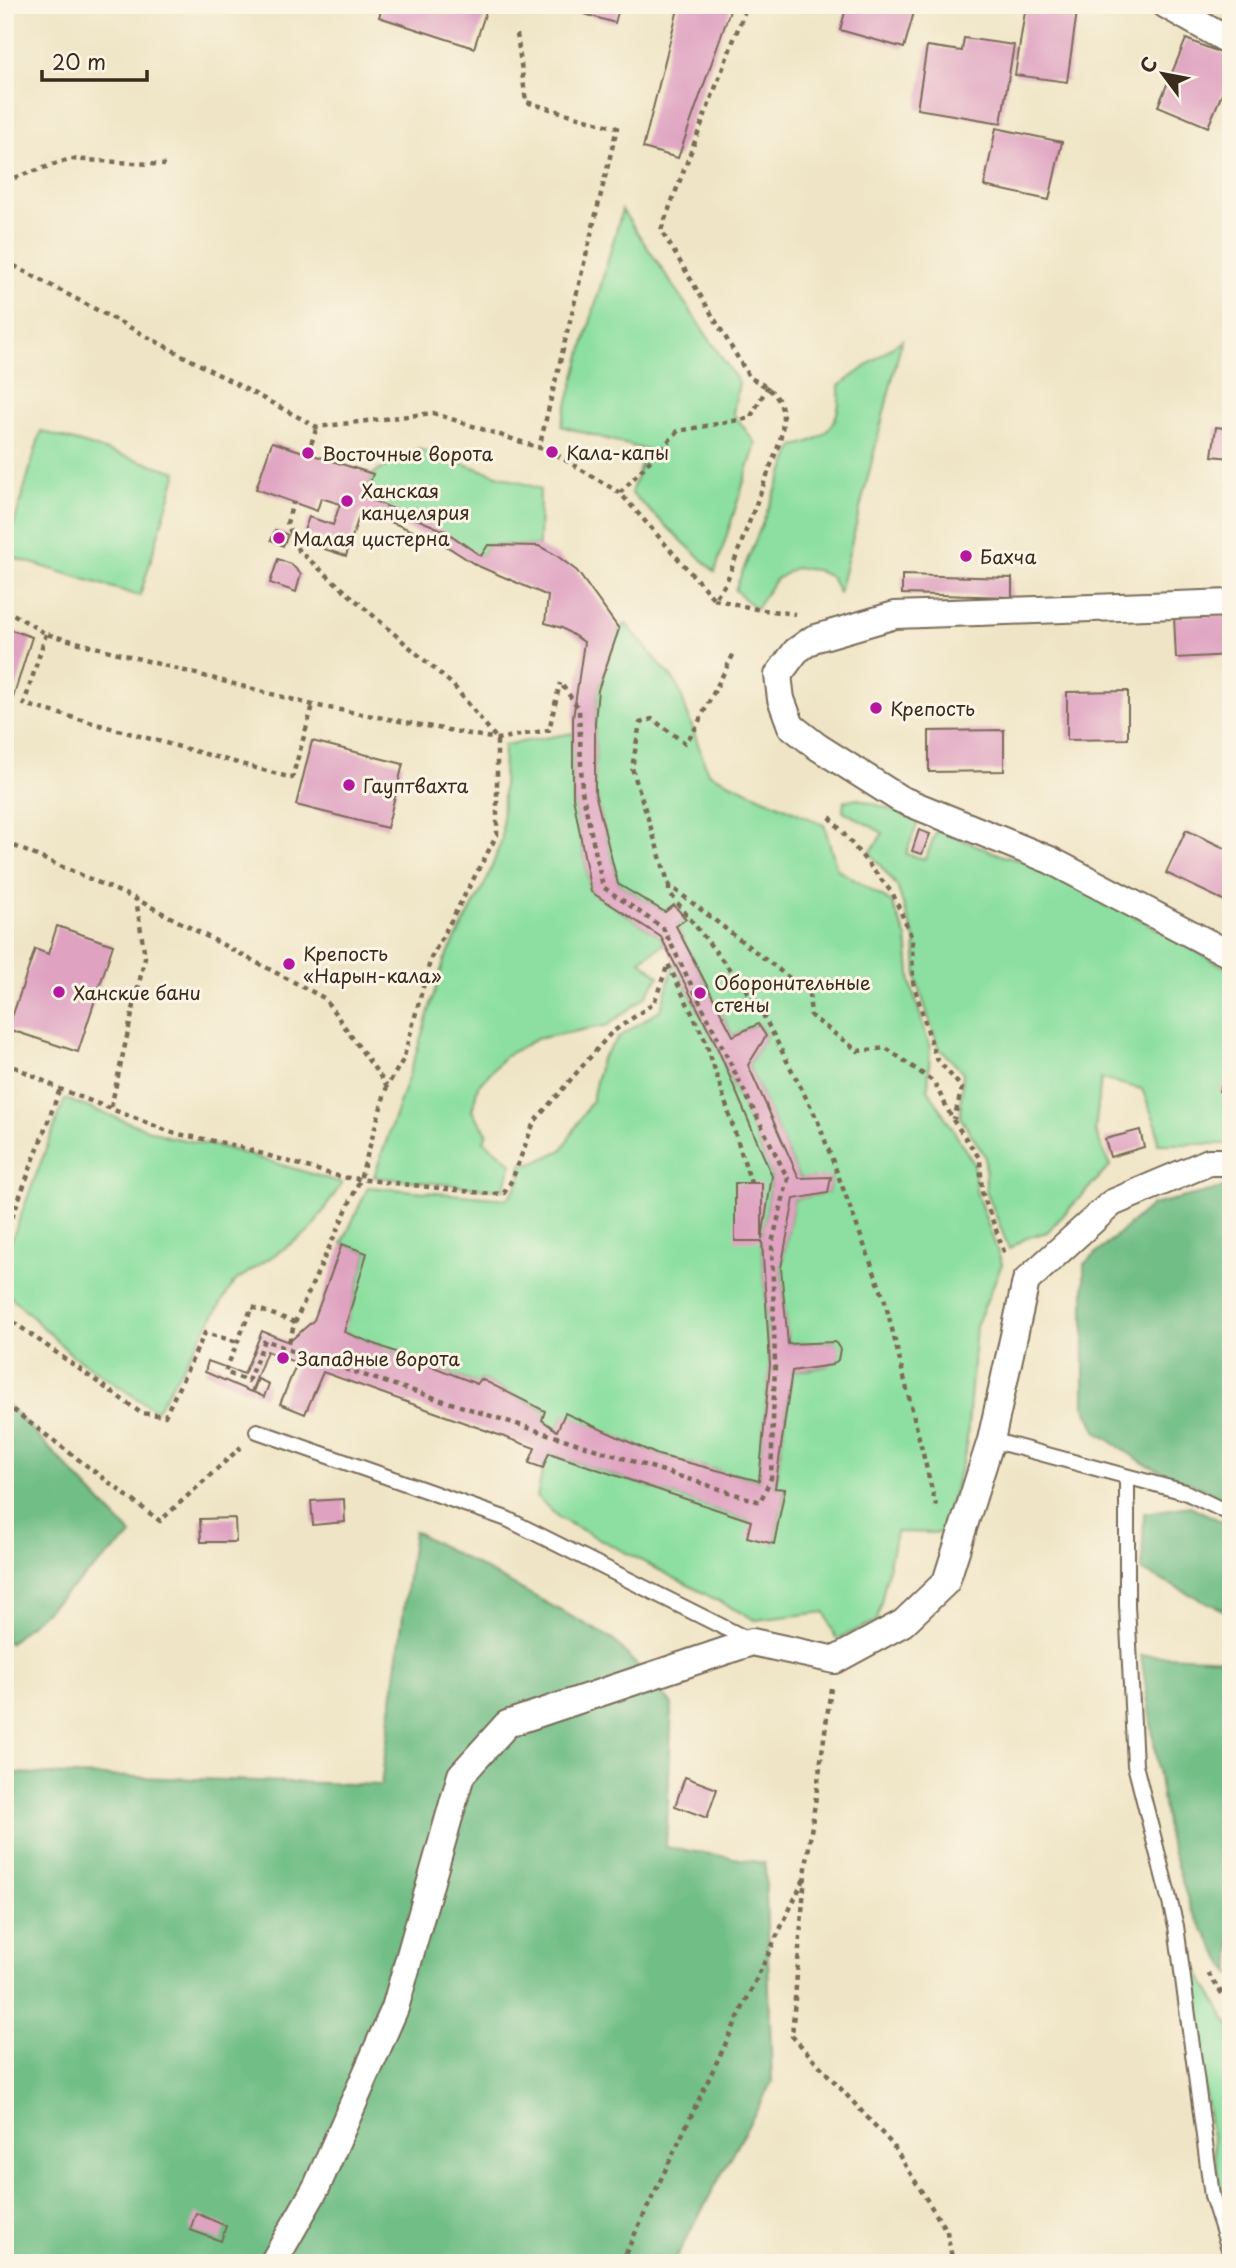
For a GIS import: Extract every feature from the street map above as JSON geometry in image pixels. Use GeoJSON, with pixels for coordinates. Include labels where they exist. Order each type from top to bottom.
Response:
{"type":"FeatureCollection","features":[{"type":"Feature","properties":{"kind":"street"},"geometry":{"type":"LineString","coordinates":[[1166,5],[1231,42]]}},
{"type":"Feature","properties":{"kind":"street"},"geometry":{"type":"LineString","coordinates":[[1231,603],[895,615],[813,639],[796,651],[778,674],[781,699],[791,726],[818,747],[889,792],[1050,860],[1231,955]]}},
{"type":"Feature","properties":{"kind":"street"},"geometry":{"type":"LineString","coordinates":[[273,2263],[317,2186],[395,2008],[461,1775],[507,1724],[752,1642],[835,1660],[903,1623],[946,1582],[991,1440],[1026,1281],[1112,1203],[1209,1162],[1231,1162]]}},
{"type":"Feature","properties":{"kind":"lane"},"geometry":{"type":"LineString","coordinates":[[257,1431],[507,1519],[752,1642]]}},
{"type":"Feature","properties":{"kind":"lane"},"geometry":{"type":"LineString","coordinates":[[991,1440],[1185,1492],[1231,1514]]}},
{"type":"Feature","properties":{"kind":"lane"},"geometry":{"type":"LineString","coordinates":[[1127,1477],[1127,1605],[1135,1765],[1176,1926],[1212,2196],[1231,2255]]}},
{"type":"Feature","properties":{"kind":"path"},"geometry":{"type":"LineString","coordinates":[[713,599],[726,583],[785,423],[779,398],[768,386],[750,378],[661,230],[747,5]]}},
{"type":"Feature","properties":{"kind":"path"},"geometry":{"type":"LineString","coordinates":[[517,34],[526,102],[617,128],[539,448]]}},
{"type":"Feature","properties":{"kind":"path"},"geometry":{"type":"LineString","coordinates":[[5,181],[71,159],[165,165]]}},
{"type":"Feature","properties":{"kind":"path"},"geometry":{"type":"LineString","coordinates":[[5,261],[317,427],[433,413],[552,452],[620,493],[713,599],[756,609],[808,616]]}},
{"type":"Feature","properties":{"kind":"path"},"geometry":{"type":"LineString","coordinates":[[620,493],[678,431],[750,418],[768,386]]}},
{"type":"Feature","properties":{"kind":"path"},"geometry":{"type":"LineString","coordinates":[[308,453],[317,427]]}},
{"type":"Feature","properties":{"kind":"path"},"geometry":{"type":"LineString","coordinates":[[289,1342],[295,1322],[360,1180],[387,1086],[403,1060],[431,958],[497,835],[497,739],[453,685],[298,550],[287,523],[293,503]]}},
{"type":"Feature","properties":{"kind":"path"},"geometry":{"type":"LineString","coordinates":[[5,609],[46,634],[313,705],[497,739],[549,730],[560,682],[579,709],[582,791],[603,887],[663,928],[788,1178],[772,1243],[775,1364],[771,1478],[760,1502],[304,1356],[265,1340],[248,1381],[225,1371],[252,1307],[295,1322]]}},
{"type":"Feature","properties":{"kind":"path"},"geometry":{"type":"LineString","coordinates":[[46,634],[24,704],[292,778],[313,705]]}},
{"type":"Feature","properties":{"kind":"path"},"geometry":{"type":"LineString","coordinates":[[733,655],[694,731],[685,743],[652,719],[640,723],[632,768],[669,892],[759,1007],[817,1119],[885,1301],[942,1533],[957,1542]]}},
{"type":"Feature","properties":{"kind":"path"},"geometry":{"type":"LineString","coordinates":[[830,817],[893,894],[912,938],[913,982],[936,1058],[962,1088],[953,1120]]}},
{"type":"Feature","properties":{"kind":"path"},"geometry":{"type":"LineString","coordinates":[[5,842],[136,899],[324,998],[387,1086]]}},
{"type":"Feature","properties":{"kind":"path"},"geometry":{"type":"LineString","coordinates":[[669,885],[810,993],[811,1016],[858,1051],[886,1048],[934,1082],[953,1120],[980,1159],[982,1192],[1006,1257],[1026,1281]]}},
{"type":"Feature","properties":{"kind":"path"},"geometry":{"type":"LineString","coordinates":[[111,1107],[145,957],[136,899]]}},
{"type":"Feature","properties":{"kind":"path"},"geometry":{"type":"LineString","coordinates":[[5,1062],[60,1089],[173,1133],[229,1144],[341,1177],[491,1194],[504,1193],[512,1180],[534,1122],[611,1033],[654,1003],[668,964],[706,1042],[751,1183]]}},
{"type":"Feature","properties":{"kind":"path"},"geometry":{"type":"LineString","coordinates":[[5,1236],[60,1089]]}},
{"type":"Feature","properties":{"kind":"path"},"geometry":{"type":"LineString","coordinates":[[5,1315],[141,1413],[165,1416],[205,1333],[238,1342]]}},
{"type":"Feature","properties":{"kind":"path"},"geometry":{"type":"LineString","coordinates":[[5,1404],[160,1521],[257,1431]]}},
{"type":"Feature","properties":{"kind":"path"},"geometry":{"type":"LineString","coordinates":[[835,1660],[806,1875],[792,2036],[891,2144],[947,2232],[953,2263]]}},
{"type":"Feature","properties":{"kind":"path"},"geometry":{"type":"LineString","coordinates":[[621,2263],[806,1875]]}},
{"type":"Feature","properties":{"kind":"green space"},"geometry":{"type":"Polygon","coordinates":[[[622,210],[739,383],[733,413],[756,444],[715,572],[631,493],[646,450],[561,426],[622,210]]]}},
{"type":"Feature","properties":{"kind":"green space"},"geometry":{"type":"Polygon","coordinates":[[[902,340],[839,593],[831,577],[816,570],[795,568],[775,580],[756,609],[735,590],[794,446],[824,434],[835,419],[839,386],[902,340]]]}},
{"type":"Feature","properties":{"kind":"green space"},"geometry":{"type":"Polygon","coordinates":[[[41,431],[177,472],[140,596],[5,555],[41,431]]]}},
{"type":"Feature","properties":{"kind":"green space"},"geometry":{"type":"Polygon","coordinates":[[[418,449],[540,489],[539,546],[488,545],[481,556],[365,497],[373,474],[418,449]]]}},
{"type":"Feature","properties":{"kind":"green space"},"geometry":{"type":"Polygon","coordinates":[[[626,624],[677,684],[708,773],[824,825],[837,869],[892,903],[907,938],[911,984],[930,1048],[928,1089],[974,1164],[976,1191],[1002,1264],[976,1326],[966,1450],[942,1533],[896,1532],[877,1621],[836,1639],[825,1612],[755,1620],[559,1518],[537,1497],[549,1453],[751,1521],[774,1544],[785,1490],[775,1488],[792,1371],[826,1366],[838,1358],[835,1342],[788,1344],[781,1268],[794,1199],[828,1193],[831,1178],[799,1178],[748,1065],[766,1036],[758,1024],[733,1036],[676,926],[686,919],[675,905],[665,912],[618,884],[595,793],[595,722],[598,690],[619,629],[626,624]]]}},
{"type":"Feature","properties":{"kind":"green space"},"geometry":{"type":"Polygon","coordinates":[[[573,733],[573,797],[591,892],[661,937],[664,944],[640,960],[659,976],[645,997],[608,1025],[536,1039],[505,1056],[478,1086],[472,1111],[487,1133],[484,1141],[512,1163],[504,1189],[374,1177],[444,961],[487,880],[502,839],[504,745],[573,733]]]}},
{"type":"Feature","properties":{"kind":"green space"},"geometry":{"type":"Polygon","coordinates":[[[859,799],[918,822],[906,854],[925,859],[937,830],[1003,856],[1049,868],[1231,971],[1231,1144],[1158,1144],[1157,1127],[1142,1089],[1101,1079],[1095,1131],[1110,1166],[1047,1232],[1026,1238],[1009,1249],[986,1190],[985,1156],[960,1117],[963,1072],[938,1047],[917,981],[915,939],[897,886],[870,853],[883,833],[843,811],[844,801],[859,799]]]}},
{"type":"Feature","properties":{"kind":"green space"},"geometry":{"type":"Polygon","coordinates":[[[674,963],[715,1042],[772,1176],[762,1240],[770,1365],[759,1481],[658,1455],[565,1414],[557,1431],[542,1420],[545,1410],[481,1379],[477,1384],[344,1332],[367,1253],[342,1244],[368,1187],[507,1199],[520,1182],[521,1164],[532,1164],[562,1150],[592,1100],[601,1059],[619,1037],[661,1009],[674,963]]]}},
{"type":"Feature","properties":{"kind":"green space"},"geometry":{"type":"Polygon","coordinates":[[[65,1099],[169,1137],[225,1148],[342,1183],[310,1231],[234,1282],[156,1411],[72,1355],[5,1291],[5,1257],[65,1099]]]}},
{"type":"Feature","properties":{"kind":"green space"},"geometry":{"type":"Polygon","coordinates":[[[1231,1186],[1231,1501],[1145,1464],[1097,1432],[1084,1405],[1084,1264],[1152,1205],[1231,1186]]]}},
{"type":"Feature","properties":{"kind":"green space"},"geometry":{"type":"Polygon","coordinates":[[[5,1402],[132,1535],[9,1643],[5,1641],[5,1402]]]}},
{"type":"Feature","properties":{"kind":"green space"},"geometry":{"type":"Polygon","coordinates":[[[1190,1506],[1231,1526],[1231,1614],[1142,1571],[1144,1513],[1190,1506]]]}},
{"type":"Feature","properties":{"kind":"green space"},"geometry":{"type":"Polygon","coordinates":[[[414,1531],[613,1639],[672,1704],[666,1847],[765,1863],[772,2082],[673,2263],[5,2263],[5,1771],[381,1785],[414,1531]]]}},
{"type":"Feature","properties":{"kind":"green space"},"geometry":{"type":"Polygon","coordinates":[[[1141,1655],[1231,1659],[1231,1975],[1191,1909],[1168,1838],[1141,1655]]]}},
{"type":"Feature","properties":{"kind":"green space"},"geometry":{"type":"Polygon","coordinates":[[[1186,1951],[1231,2028],[1231,2217],[1221,2192],[1193,2020],[1186,1951]]]}},
{"type":"Feature","properties":{"kind":"building"},"geometry":{"type":"Polygon","coordinates":[[[383,5],[488,5],[474,48],[379,17],[383,5]]]}},
{"type":"Feature","properties":{"kind":"building"},"geometry":{"type":"Polygon","coordinates":[[[554,5],[620,5],[615,23],[554,5]]]}},
{"type":"Feature","properties":{"kind":"building"},"geometry":{"type":"Polygon","coordinates":[[[679,5],[732,5],[678,158],[643,148],[679,5]]]}},
{"type":"Feature","properties":{"kind":"building"},"geometry":{"type":"Polygon","coordinates":[[[847,5],[916,5],[904,48],[840,30],[847,5]]]}},
{"type":"Feature","properties":{"kind":"building"},"geometry":{"type":"Polygon","coordinates":[[[1026,5],[1078,5],[1067,82],[1015,75],[1026,5]]]}},
{"type":"Feature","properties":{"kind":"building"},"geometry":{"type":"Polygon","coordinates":[[[964,38],[1014,45],[1001,123],[917,109],[927,46],[962,51],[964,38]]]}},
{"type":"Feature","properties":{"kind":"building"},"geometry":{"type":"Polygon","coordinates":[[[1186,39],[1231,57],[1231,72],[1208,127],[1158,106],[1186,39]]]}},
{"type":"Feature","properties":{"kind":"building"},"geometry":{"type":"Polygon","coordinates":[[[996,128],[1062,142],[1049,200],[984,186],[996,128]]]}},
{"type":"Feature","properties":{"kind":"building"},"geometry":{"type":"Polygon","coordinates":[[[1216,427],[1231,429],[1231,458],[1212,456],[1216,427]]]}},
{"type":"Feature","properties":{"kind":"building","name":"Оборонительные стены"},"geometry":{"type":"Polygon","coordinates":[[[272,442],[373,474],[365,497],[445,531],[481,556],[488,545],[539,546],[556,555],[577,571],[619,629],[598,690],[595,722],[595,793],[618,884],[665,912],[674,905],[686,919],[676,926],[733,1036],[758,1024],[766,1036],[748,1065],[799,1178],[831,1177],[828,1193],[794,1199],[781,1268],[788,1344],[835,1342],[840,1349],[838,1360],[832,1365],[792,1371],[775,1488],[785,1489],[774,1544],[747,1537],[751,1521],[549,1453],[543,1468],[529,1463],[535,1448],[323,1372],[305,1414],[280,1404],[297,1363],[267,1351],[251,1392],[205,1372],[208,1361],[244,1374],[262,1331],[289,1342],[314,1320],[342,1244],[367,1253],[344,1332],[477,1384],[481,1379],[545,1411],[542,1420],[557,1431],[565,1413],[658,1455],[759,1481],[770,1365],[762,1241],[735,1241],[735,1183],[762,1183],[762,1239],[772,1176],[715,1042],[661,937],[591,892],[573,797],[573,718],[584,642],[562,628],[545,623],[548,596],[476,565],[440,542],[361,510],[346,556],[324,549],[328,541],[303,533],[309,517],[333,525],[340,504],[321,498],[317,511],[256,489],[272,442]]]}},
{"type":"Feature","properties":{"kind":"building","name":"Малая цистерна"},"geometry":{"type":"Polygon","coordinates":[[[275,530],[288,535],[283,546],[271,540],[275,530]]]}},
{"type":"Feature","properties":{"kind":"building"},"geometry":{"type":"Polygon","coordinates":[[[278,559],[291,564],[301,574],[296,592],[270,583],[278,559]]]}},
{"type":"Feature","properties":{"kind":"building"},"geometry":{"type":"Polygon","coordinates":[[[902,575],[1012,578],[1012,597],[902,594],[902,575]]]}},
{"type":"Feature","properties":{"kind":"building"},"geometry":{"type":"Polygon","coordinates":[[[1231,614],[1231,655],[1176,658],[1174,617],[1231,614]]]}},
{"type":"Feature","properties":{"kind":"building"},"geometry":{"type":"Polygon","coordinates":[[[5,628],[32,637],[7,717],[5,716],[5,628]]]}},
{"type":"Feature","properties":{"kind":"building"},"geometry":{"type":"Polygon","coordinates":[[[1128,691],[1128,739],[1067,740],[1067,692],[1128,691]]]}},
{"type":"Feature","properties":{"kind":"building"},"geometry":{"type":"Polygon","coordinates":[[[1004,730],[1004,771],[929,772],[929,731],[1004,730]]]}},
{"type":"Feature","properties":{"kind":"building","name":"Гауптвахта"},"geometry":{"type":"Polygon","coordinates":[[[312,741],[403,764],[387,828],[296,805],[312,741]]]}},
{"type":"Feature","properties":{"kind":"building"},"geometry":{"type":"Polygon","coordinates":[[[919,830],[930,834],[922,854],[912,851],[919,830]]]}},
{"type":"Feature","properties":{"kind":"building"},"geometry":{"type":"Polygon","coordinates":[[[1186,830],[1231,851],[1231,904],[1166,873],[1186,830]]]}},
{"type":"Feature","properties":{"kind":"building","name":"Ханские бани"},"geometry":{"type":"Polygon","coordinates":[[[57,926],[113,945],[78,1052],[8,1029],[35,949],[48,954],[57,926]]]}},
{"type":"Feature","properties":{"kind":"building"},"geometry":{"type":"Polygon","coordinates":[[[1231,1071],[1231,1098],[1219,1091],[1231,1071]]]}},
{"type":"Feature","properties":{"kind":"building"},"geometry":{"type":"Polygon","coordinates":[[[1140,1130],[1144,1147],[1110,1157],[1105,1139],[1140,1130]]]}},
{"type":"Feature","properties":{"kind":"building"},"geometry":{"type":"Polygon","coordinates":[[[258,1379],[269,1384],[264,1397],[253,1392],[258,1379]]]}},
{"type":"Feature","properties":{"kind":"building"},"geometry":{"type":"Polygon","coordinates":[[[344,1499],[345,1522],[313,1525],[311,1501],[344,1499]]]}},
{"type":"Feature","properties":{"kind":"building"},"geometry":{"type":"Polygon","coordinates":[[[235,1518],[236,1542],[201,1542],[200,1519],[235,1518]]]}},
{"type":"Feature","properties":{"kind":"building"},"geometry":{"type":"Polygon","coordinates":[[[685,1777],[717,1789],[707,1818],[675,1806],[685,1777]]]}},
{"type":"Feature","properties":{"kind":"building"},"geometry":{"type":"Polygon","coordinates":[[[196,2213],[226,2226],[221,2241],[190,2230],[196,2213]]]}},
{"type":"Feature","properties":{"kind":"place","name":"Кала-капы"},"geometry":{"type":"Point","coordinates":[552,452]}},
{"type":"Feature","properties":{"kind":"place","name":"Восточные ворота"},"geometry":{"type":"Point","coordinates":[308,453]}},
{"type":"Feature","properties":{"kind":"place","name":"Ханская канцелярия"},"geometry":{"type":"Point","coordinates":[347,501]}},
{"type":"Feature","properties":{"kind":"place","name":"Малая цистерна"},"geometry":{"type":"Point","coordinates":[279,538]}},
{"type":"Feature","properties":{"kind":"place","name":"Бахча"},"geometry":{"type":"Point","coordinates":[966,556]}},
{"type":"Feature","properties":{"kind":"place","name":"Крепость"},"geometry":{"type":"Point","coordinates":[876,708]}},
{"type":"Feature","properties":{"kind":"place","name":"Гауптвахта"},"geometry":{"type":"Point","coordinates":[349,785]}},
{"type":"Feature","properties":{"kind":"place","name":"Крепость «Нарын-кала»"},"geometry":{"type":"Point","coordinates":[289,964]}},
{"type":"Feature","properties":{"kind":"place","name":"Ханские бани"},"geometry":{"type":"Point","coordinates":[59,992]}},
{"type":"Feature","properties":{"kind":"place","name":"Оборонительные стены"},"geometry":{"type":"Point","coordinates":[700,993]}},
{"type":"Feature","properties":{"kind":"place","name":"Западные ворота"},"geometry":{"type":"Point","coordinates":[283,1358]}}]}
